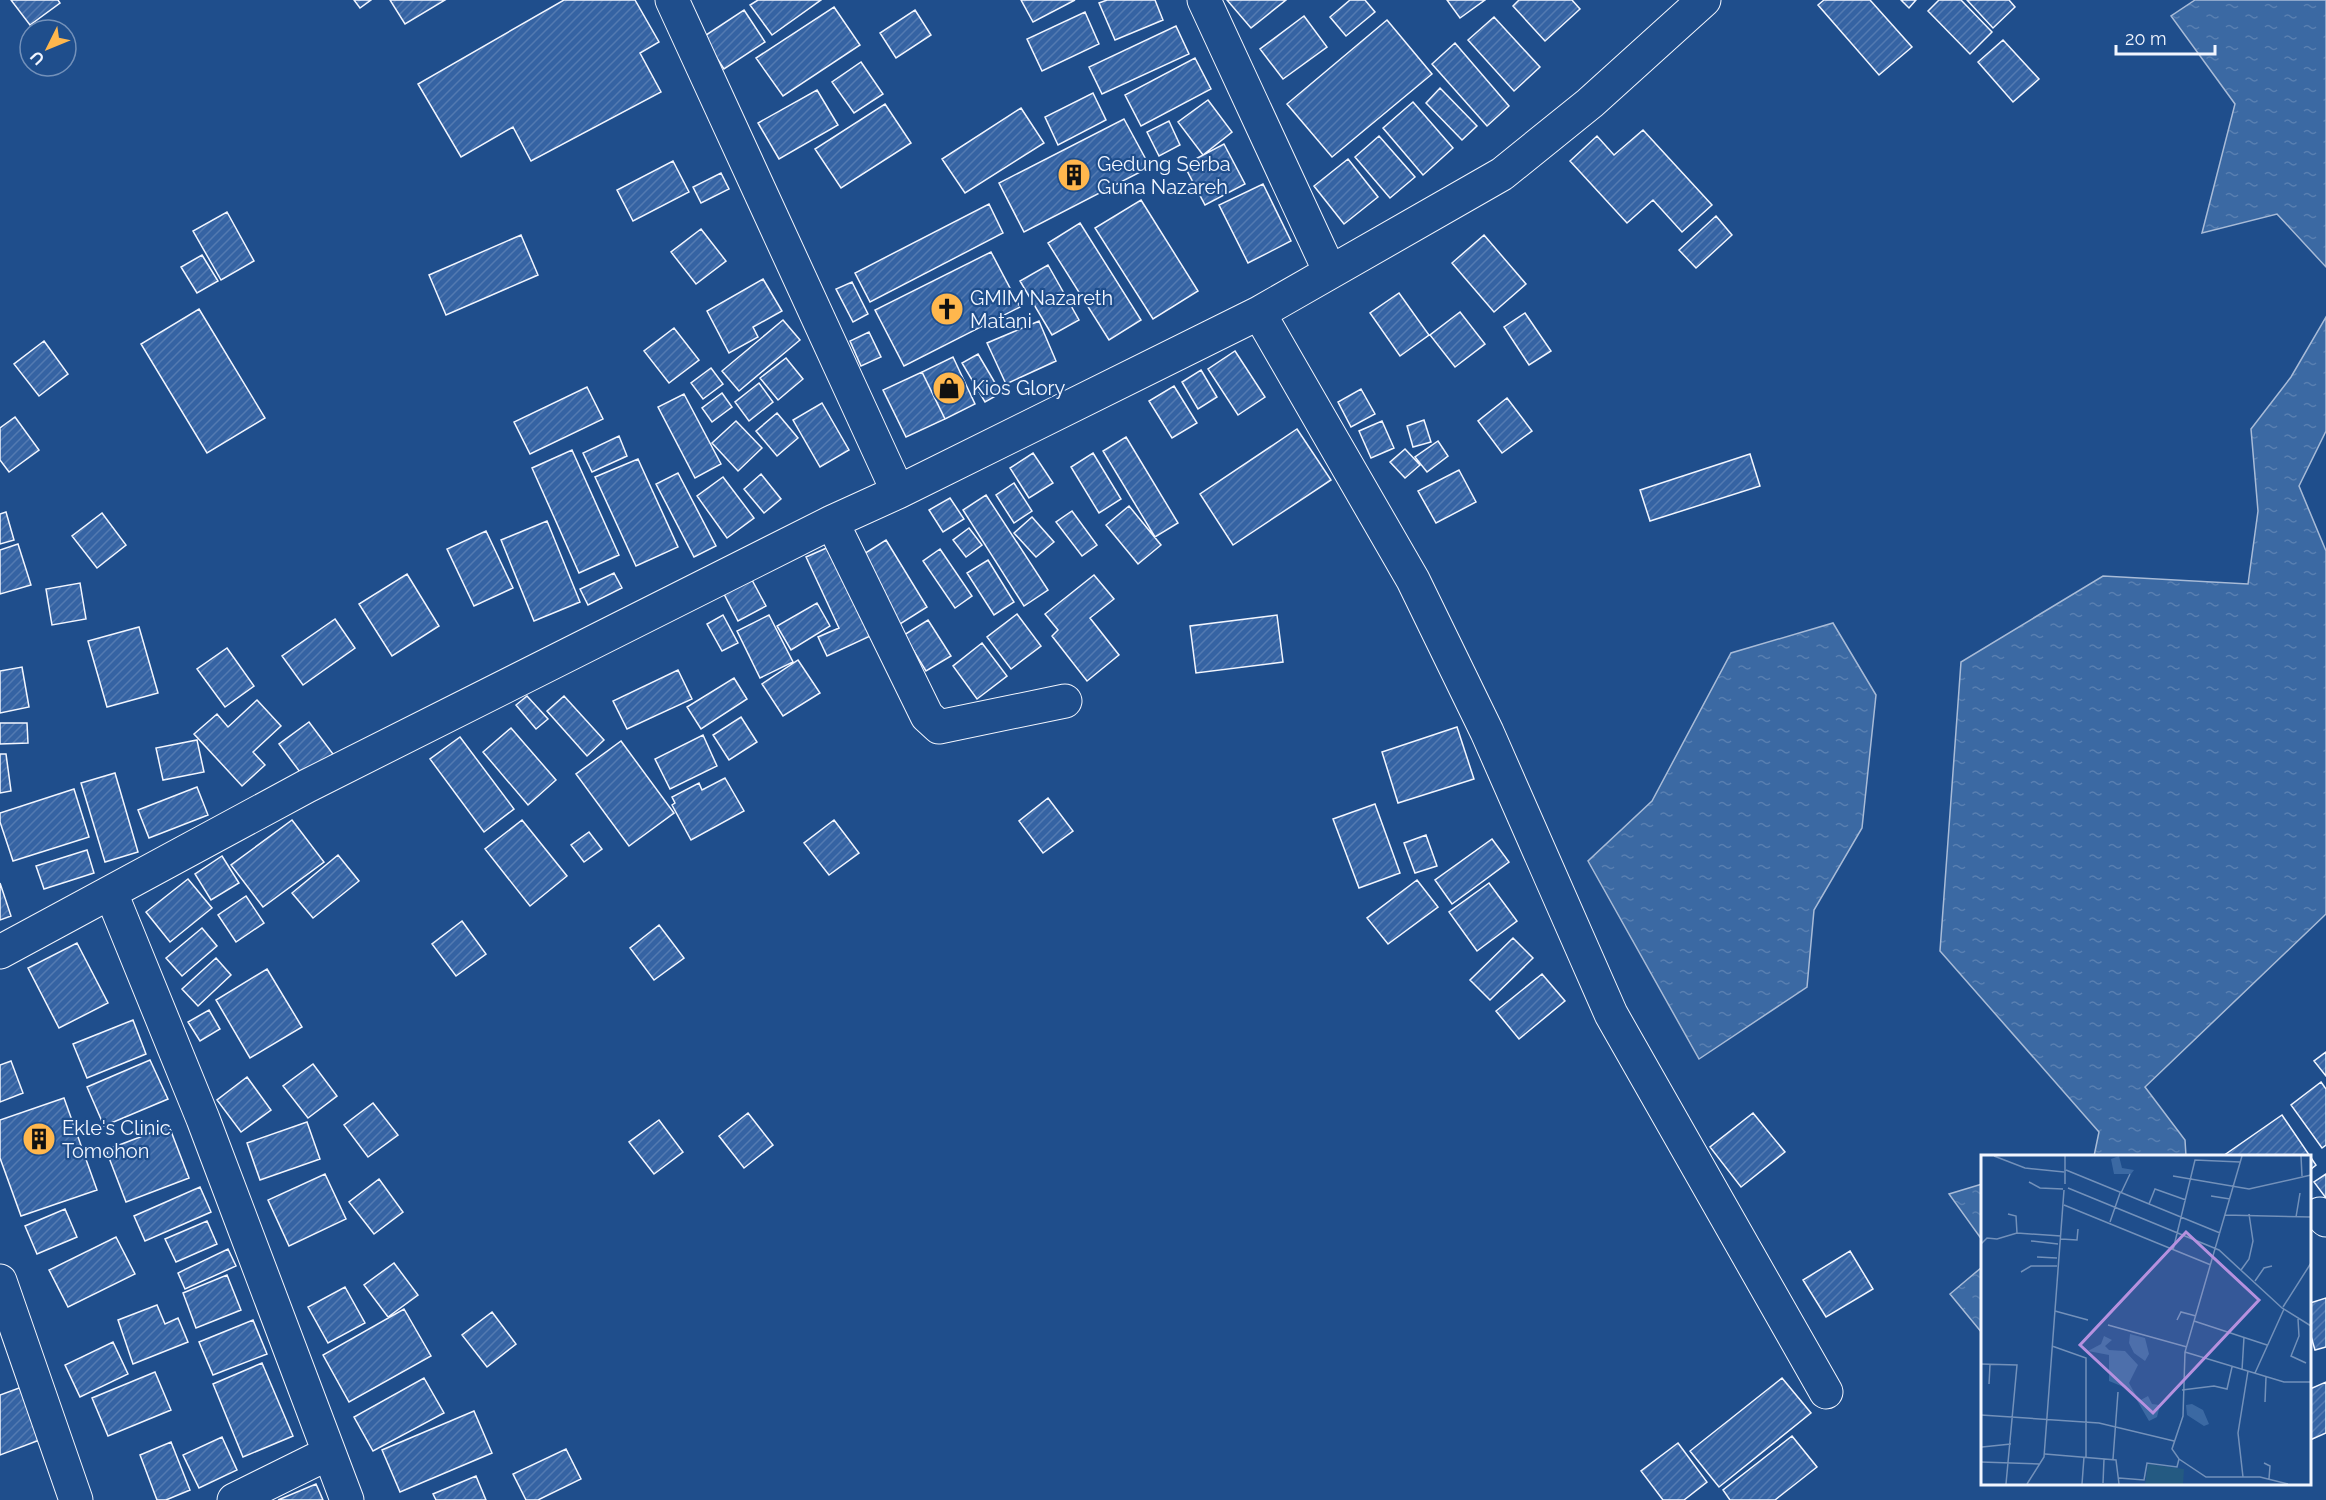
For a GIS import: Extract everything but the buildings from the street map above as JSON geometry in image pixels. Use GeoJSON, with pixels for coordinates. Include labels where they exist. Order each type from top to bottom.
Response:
{"type":"FeatureCollection","features":[{"type":"Feature","properties":{"kind":"main road"},"geometry":{"type":"LineString","coordinates":[[672,0],[898,492]]}},
{"type":"Feature","properties":{"kind":"main road"},"geometry":{"type":"LineString","coordinates":[[1204,0],[1330,273]]}},
{"type":"Feature","properties":{"kind":"main road"},"geometry":{"type":"LineString","coordinates":[[0,952],[307,786],[832,522],[898,492],[1259,313],[1502,174],[1590,104],[1704,0]]}},
{"type":"Feature","properties":{"kind":"main road"},"geometry":{"type":"LineString","coordinates":[[1259,313],[1413,580],[1487,732],[1611,1014],[1826,1392]]}},
{"type":"Feature","properties":{"kind":"main road"},"geometry":{"type":"LineString","coordinates":[[832,522],[933,724],[939,727],[1065,702]]}},
{"type":"Feature","properties":{"kind":"main road"},"geometry":{"type":"LineString","coordinates":[[111,893],[203,1119],[347,1500]]}},
{"type":"Feature","properties":{"kind":"main road"},"geometry":{"type":"LineString","coordinates":[[0,1281],[76,1500]]}},
{"type":"Feature","properties":{"kind":"main road"},"geometry":{"type":"LineString","coordinates":[[234,1500],[329,1453]]}},
{"type":"Feature","properties":{"kind":"water"},"geometry":{"type":"Polygon","coordinates":[[[2195,0],[2326,0],[2326,267],[2277,214],[2202,233],[2235,104],[2171,16],[2195,0]]]}},
{"type":"Feature","properties":{"kind":"water"},"geometry":{"type":"Polygon","coordinates":[[[2326,317],[2326,431],[2299,486],[2326,551],[2326,914],[2145,1087],[2185,1140],[2186,1155],[2094,1155],[2099,1132],[1940,951],[1961,662],[2103,576],[2248,584],[2258,511],[2251,429],[2291,377],[2326,317]]]}},
{"type":"Feature","properties":{"kind":"water"},"geometry":{"type":"Polygon","coordinates":[[[1833,623],[1876,695],[1862,828],[1814,910],[1807,987],[1699,1059],[1588,861],[1652,801],[1731,653],[1833,623]]]}},
{"type":"Feature","properties":{"kind":"water"},"geometry":{"type":"Polygon","coordinates":[[[1981,1184],[1981,1239],[1949,1194],[1981,1184]]]}},
{"type":"Feature","properties":{"kind":"water"},"geometry":{"type":"Polygon","coordinates":[[[1981,1268],[1981,1332],[1950,1294],[1981,1268]]]}},
{"type":"Feature","properties":{"kind":"place","name":"Gedung Serba Guna Nazareh"},"geometry":{"type":"Point","coordinates":[1074,175]}},
{"type":"Feature","properties":{"kind":"place","name":"GMIM Nazareth Matani"},"geometry":{"type":"Point","coordinates":[947,309]}},
{"type":"Feature","properties":{"kind":"place","name":"Kios Glory"},"geometry":{"type":"Point","coordinates":[949,388]}},
{"type":"Feature","properties":{"kind":"place","name":"Ekle's Clinic Tomohon"},"geometry":{"type":"Point","coordinates":[39,1139]}}]}
